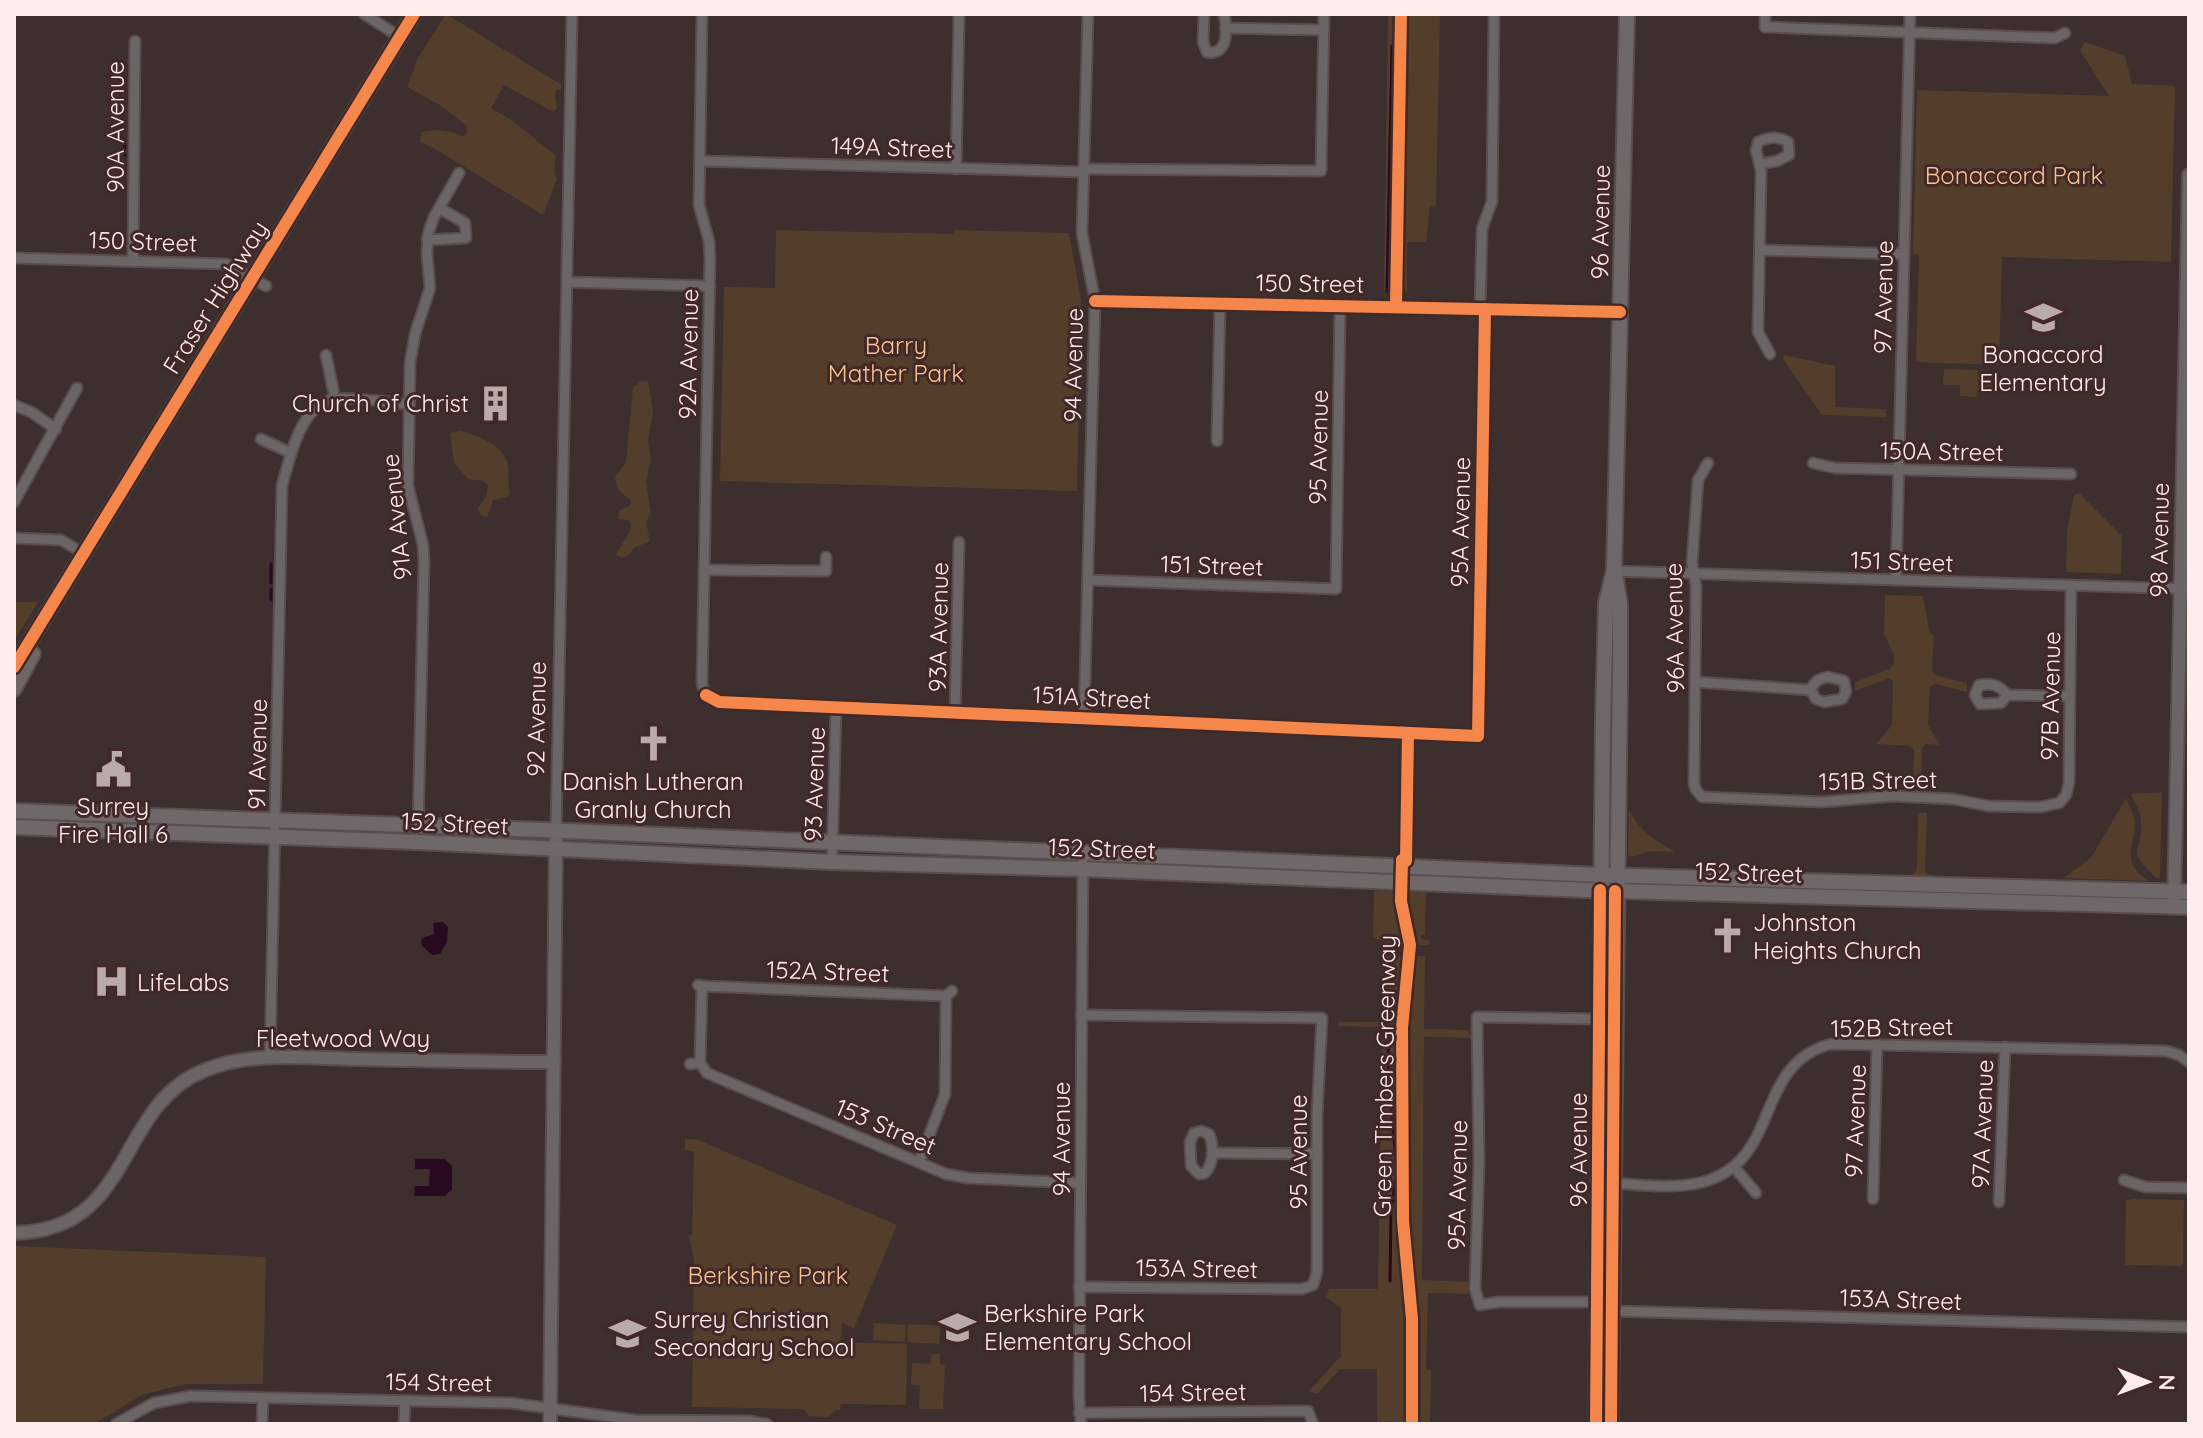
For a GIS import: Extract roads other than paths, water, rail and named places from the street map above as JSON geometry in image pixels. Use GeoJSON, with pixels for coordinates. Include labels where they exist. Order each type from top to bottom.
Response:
{"type":"FeatureCollection","features":[{"type":"Feature","properties":{"kind":"main road","name":"Fraser Highway"},"geometry":{"type":"LineString","coordinates":[[14,667],[83,553],[259,282],[414,14]]}},
{"type":"Feature","properties":{"kind":"main road","name":"96 Avenue"},"geometry":{"type":"LineString","coordinates":[[1611,1424],[1614,1183],[1606,603],[1614,571],[1626,15]]}},
{"type":"Feature","properties":{"kind":"main road","name":"Fraser Highway"},"geometry":{"type":"LineString","coordinates":[[14,689],[36,648],[54,602]]}},
{"type":"Feature","properties":{"kind":"main road","name":"152 Street"},"geometry":{"type":"LineString","coordinates":[[14,811],[121,823],[418,834],[556,831],[832,843],[1414,883],[1608,883],[2182,899]]}},
{"type":"Feature","properties":{"kind":"main road","name":"152 Street"},"geometry":{"type":"LineString","coordinates":[[14,827],[121,823]]}},
{"type":"Feature","properties":{"kind":"main road","name":"152 Street"},"geometry":{"type":"LineString","coordinates":[[418,834],[556,850],[832,862],[1082,861],[1426,868],[1608,883]]}},
{"type":"Feature","properties":{"kind":"main road"},"geometry":{"type":"LineString","coordinates":[[1414,883],[1426,868]]}},
{"type":"Feature","properties":{"kind":"main road","name":"96 Avenue"},"geometry":{"type":"LineString","coordinates":[[1596,1424],[1600,1019],[1608,883]]}},
{"type":"Feature","properties":{"kind":"main road"},"geometry":{"type":"LineString","coordinates":[[1600,1166],[1614,1183]]}},
{"type":"Feature","properties":{"kind":"street"},"geometry":{"type":"LineString","coordinates":[[364,14],[400,37]]}},
{"type":"Feature","properties":{"kind":"street","name":"92 Avenue"},"geometry":{"type":"LineString","coordinates":[[550,1424],[556,831],[572,14]]}},
{"type":"Feature","properties":{"kind":"street","name":"92A Avenue"},"geometry":{"type":"LineString","coordinates":[[702,14],[699,205],[709,241],[710,286],[702,683],[706,695]]}},
{"type":"Feature","properties":{"kind":"street"},"geometry":{"type":"LineString","coordinates":[[956,169],[959,14]]}},
{"type":"Feature","properties":{"kind":"street","name":"94 Avenue"},"geometry":{"type":"LineString","coordinates":[[1084,718],[1095,301],[1082,233],[1088,14]]}},
{"type":"Feature","properties":{"kind":"street"},"geometry":{"type":"LineString","coordinates":[[1204,14],[1203,42],[1207,52],[1218,53],[1223,48],[1224,14]]}},
{"type":"Feature","properties":{"kind":"street"},"geometry":{"type":"LineString","coordinates":[[1225,28],[1324,30],[1324,14]]}},
{"type":"Feature","properties":{"kind":"street"},"geometry":{"type":"LineString","coordinates":[[1765,14],[1765,27],[2055,38],[2065,33]]}},
{"type":"Feature","properties":{"kind":"street","name":"97 Avenue"},"geometry":{"type":"LineString","coordinates":[[1896,580],[1910,14]]}},
{"type":"Feature","properties":{"kind":"street","name":"95A Avenue"},"geometry":{"type":"LineString","coordinates":[[1478,736],[1481,236],[1492,201],[1494,17]]}},
{"type":"Feature","properties":{"kind":"street","name":"149A Street"},"geometry":{"type":"LineString","coordinates":[[700,161],[956,169],[1321,171],[1324,30]]}},
{"type":"Feature","properties":{"kind":"street","name":"90A Avenue"},"geometry":{"type":"LineString","coordinates":[[133,261],[135,41]]}},
{"type":"Feature","properties":{"kind":"street"},"geometry":{"type":"LineString","coordinates":[[1760,164],[1758,332],[1770,354]]}},
{"type":"Feature","properties":{"kind":"street","name":"91A Avenue"},"geometry":{"type":"LineString","coordinates":[[418,834],[424,562],[423,545],[409,493],[409,404],[413,345],[430,288],[427,240],[439,208],[459,173]]}},
{"type":"Feature","properties":{"kind":"street","name":"98 Avenue"},"geometry":{"type":"LineString","coordinates":[[2182,899],[2189,175]]}},
{"type":"Feature","properties":{"kind":"street"},"geometry":{"type":"LineString","coordinates":[[427,240],[466,238],[465,223],[439,208]]}},
{"type":"Feature","properties":{"kind":"street"},"geometry":{"type":"LineString","coordinates":[[1761,250],[1904,254]]}},
{"type":"Feature","properties":{"kind":"street","name":"150 Street"},"geometry":{"type":"LineString","coordinates":[[14,258],[226,264],[259,282]]}},
{"type":"Feature","properties":{"kind":"street"},"geometry":{"type":"LineString","coordinates":[[567,282],[710,286]]}},
{"type":"Feature","properties":{"kind":"street","name":"150 Street"},"geometry":{"type":"LineString","coordinates":[[1095,301],[1620,312]]}},
{"type":"Feature","properties":{"kind":"street"},"geometry":{"type":"LineString","coordinates":[[1217,441],[1220,304]]}},
{"type":"Feature","properties":{"kind":"street","name":"95 Avenue"},"geometry":{"type":"LineString","coordinates":[[1336,589],[1340,306]]}},
{"type":"Feature","properties":{"kind":"street"},"geometry":{"type":"LineString","coordinates":[[326,355],[335,399]]}},
{"type":"Feature","properties":{"kind":"street"},"geometry":{"type":"LineString","coordinates":[[14,502],[77,388]]}},
{"type":"Feature","properties":{"kind":"street"},"geometry":{"type":"LineString","coordinates":[[261,439],[291,453],[304,421],[318,408],[335,399],[409,404]]}},
{"type":"Feature","properties":{"kind":"street"},"geometry":{"type":"LineString","coordinates":[[14,405],[56,429]]}},
{"type":"Feature","properties":{"kind":"street","name":"91 Avenue"},"geometry":{"type":"LineString","coordinates":[[270,1057],[282,485],[291,453]]}},
{"type":"Feature","properties":{"kind":"street","name":"96A Avenue"},"geometry":{"type":"LineString","coordinates":[[1698,794],[1694,784],[1697,682],[1696,586],[1692,563],[1698,480],[1708,463]]}},
{"type":"Feature","properties":{"kind":"street","name":"150A Street"},"geometry":{"type":"LineString","coordinates":[[1813,463],[1835,468],[1899,471],[2071,474]]}},
{"type":"Feature","properties":{"kind":"street"},"geometry":{"type":"LineString","coordinates":[[14,538],[61,540],[83,553]]}},
{"type":"Feature","properties":{"kind":"street","name":"93A Avenue"},"geometry":{"type":"LineString","coordinates":[[955,713],[959,542]]}},
{"type":"Feature","properties":{"kind":"street"},"geometry":{"type":"LineString","coordinates":[[704,570],[826,571],[826,557]]}},
{"type":"Feature","properties":{"kind":"street","name":"151 Street"},"geometry":{"type":"LineString","coordinates":[[1614,571],[2185,589]]}},
{"type":"Feature","properties":{"kind":"street","name":"151 Street"},"geometry":{"type":"LineString","coordinates":[[1088,580],[1336,589]]}},
{"type":"Feature","properties":{"kind":"street","name":"97B Avenue"},"geometry":{"type":"LineString","coordinates":[[2059,803],[2066,795],[2069,783],[2071,586]]}},
{"type":"Feature","properties":{"kind":"street"},"geometry":{"type":"LineString","coordinates":[[1697,682],[1811,690]]}},
{"type":"Feature","properties":{"kind":"street","name":"151A Street"},"geometry":{"type":"LineString","coordinates":[[706,695],[719,702],[1478,736]]}},
{"type":"Feature","properties":{"kind":"street"},"geometry":{"type":"LineString","coordinates":[[2007,695],[2069,696]]}},
{"type":"Feature","properties":{"kind":"street","name":"93 Avenue"},"geometry":{"type":"LineString","coordinates":[[832,862],[836,707]]}},
{"type":"Feature","properties":{"kind":"street","name":"151B Street"},"geometry":{"type":"LineString","coordinates":[[1698,794],[1709,798],[1822,802],[1893,796],[1953,799],[1988,806],[2040,807],[2059,803]]}},
{"type":"Feature","properties":{"kind":"street","name":"94 Avenue"},"geometry":{"type":"LineString","coordinates":[[1081,1424],[1082,861]]}},
{"type":"Feature","properties":{"kind":"street","name":"152A Street"},"geometry":{"type":"LineString","coordinates":[[695,1064],[699,986],[949,994],[945,1094],[919,1162]]}},
{"type":"Feature","properties":{"kind":"street","name":"95 Avenue"},"geometry":{"type":"LineString","coordinates":[[1081,1015],[1322,1018],[1317,1272],[1313,1285]]}},
{"type":"Feature","properties":{"kind":"street","name":"95A Avenue"},"geometry":{"type":"LineString","coordinates":[[1598,1302],[1498,1302],[1480,1305],[1475,1289],[1479,1162],[1477,1017],[1600,1019]]}},
{"type":"Feature","properties":{"kind":"street","name":"152B Street"},"geometry":{"type":"LineString","coordinates":[[1614,1183],[1686,1185],[1709,1180],[1734,1167],[1760,1134],[1785,1075],[1803,1055],[1831,1044],[2166,1051],[2189,1062]]}},
{"type":"Feature","properties":{"kind":"street","name":"97 Avenue"},"geometry":{"type":"LineString","coordinates":[[1873,1199],[1877,1044]]}},
{"type":"Feature","properties":{"kind":"street","name":"97A Avenue"},"geometry":{"type":"LineString","coordinates":[[1999,1202],[2005,1047]]}},
{"type":"Feature","properties":{"kind":"street","name":"Fleetwood Way"},"geometry":{"type":"LineString","coordinates":[[14,1233],[46,1229],[87,1207],[113,1181],[153,1110],[166,1095],[189,1078],[225,1063],[270,1057],[554,1062]]}},
{"type":"Feature","properties":{"kind":"street","name":"153 Street"},"geometry":{"type":"LineString","coordinates":[[695,1064],[707,1073],[957,1177],[1080,1183]]}},
{"type":"Feature","properties":{"kind":"street"},"geometry":{"type":"LineString","coordinates":[[1212,1153],[1317,1154]]}},
{"type":"Feature","properties":{"kind":"street"},"geometry":{"type":"LineString","coordinates":[[1734,1167],[1756,1193]]}},
{"type":"Feature","properties":{"kind":"street"},"geometry":{"type":"LineString","coordinates":[[2124,1180],[2145,1187],[2189,1188]]}},
{"type":"Feature","properties":{"kind":"street","name":"153A Street"},"geometry":{"type":"LineString","coordinates":[[1079,1287],[1302,1289],[1313,1285]]}},
{"type":"Feature","properties":{"kind":"street","name":"153A Street"},"geometry":{"type":"LineString","coordinates":[[1613,1311],[2189,1327]]}},
{"type":"Feature","properties":{"kind":"street","name":"154 Street"},"geometry":{"type":"LineString","coordinates":[[116,1424],[143,1408],[172,1398],[191,1396],[511,1403],[635,1420],[749,1421],[767,1424]]}},
{"type":"Feature","properties":{"kind":"street"},"geometry":{"type":"LineString","coordinates":[[262,1424],[263,1398]]}},
{"type":"Feature","properties":{"kind":"street"},"geometry":{"type":"LineString","coordinates":[[404,1424],[405,1401]]}},
{"type":"Feature","properties":{"kind":"street","name":"154 Street"},"geometry":{"type":"LineString","coordinates":[[1079,1413],[1308,1411],[1313,1424]]}},
{"type":"Feature","properties":{"kind":"waterway"},"geometry":{"type":"LineString","coordinates":[[1387,291],[1392,46]]}},
{"type":"Feature","properties":{"kind":"waterway"},"geometry":{"type":"LineString","coordinates":[[124,140],[125,155]]}},
{"type":"Feature","properties":{"kind":"waterway"},"geometry":{"type":"LineString","coordinates":[[271,564],[271,583]]}},
{"type":"Feature","properties":{"kind":"waterway"},"geometry":{"type":"LineString","coordinates":[[271,589],[271,600]]}},
{"type":"Feature","properties":{"kind":"waterway"},"geometry":{"type":"LineString","coordinates":[[1388,1036],[1389,1087],[1397,1170],[1391,1211],[1390,1281]]}},
{"type":"Feature","properties":{"kind":"place","name":"Bonaccord Elementary"},"geometry":{"type":"Point","coordinates":[2043,317]}},
{"type":"Feature","properties":{"kind":"place","name":"Church of Christ"},"geometry":{"type":"Point","coordinates":[495,403]}},
{"type":"Feature","properties":{"kind":"place","name":"Danish Lutheran Granly Church"},"geometry":{"type":"Point","coordinates":[653,744]}},
{"type":"Feature","properties":{"kind":"place","name":"Surrey Fire Hall 6"},"geometry":{"type":"Point","coordinates":[113,769]}},
{"type":"Feature","properties":{"kind":"place","name":"Johnston Heights Church"},"geometry":{"type":"Point","coordinates":[1727,936]}},
{"type":"Feature","properties":{"kind":"place","name":"LifeLabs"},"geometry":{"type":"Point","coordinates":[111,982]}},
{"type":"Feature","properties":{"kind":"place","name":"Berkshire Park Elementary School"},"geometry":{"type":"Point","coordinates":[958,1327]}},
{"type":"Feature","properties":{"kind":"place","name":"Surrey Christian Secondary School"},"geometry":{"type":"Point","coordinates":[628,1333]}},
{"type":"Feature","properties":{"kind":"park label","name":"Bonaccord Park"},"geometry":{"type":"Point","coordinates":[2014,175]}},
{"type":"Feature","properties":{"kind":"park label","name":"Barry Mather Park"},"geometry":{"type":"Point","coordinates":[896,359]}},
{"type":"Feature","properties":{"kind":"park label","name":"Berkshire Park"},"geometry":{"type":"Point","coordinates":[768,1275]}}]}
